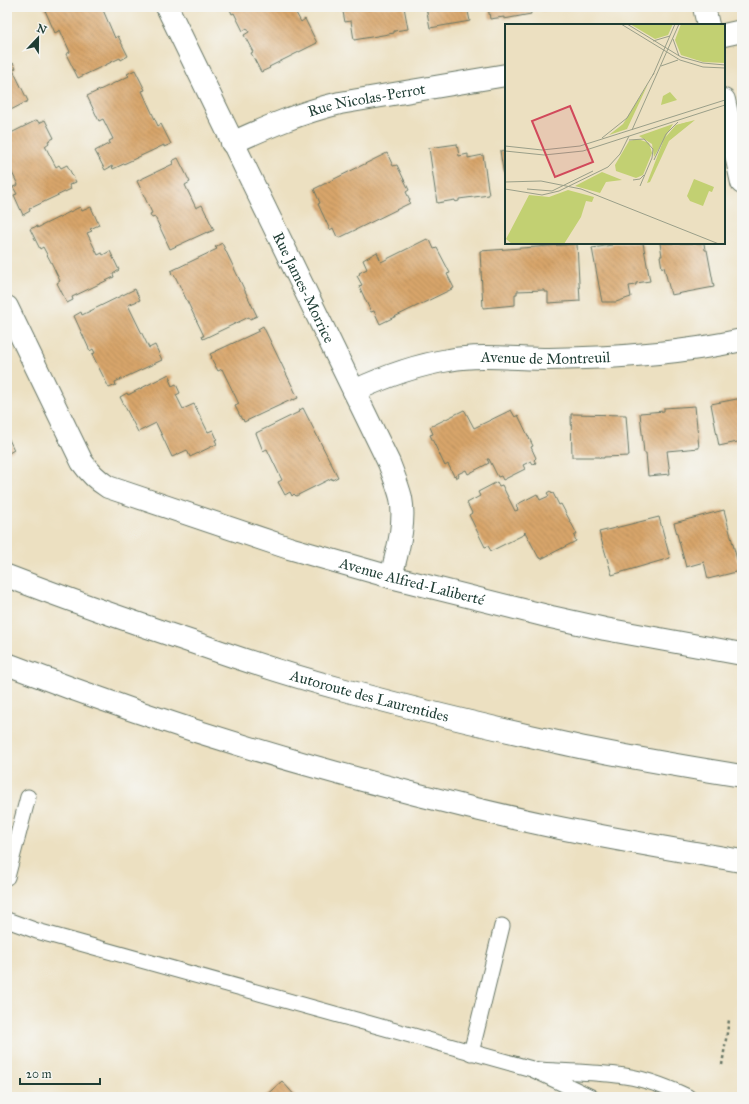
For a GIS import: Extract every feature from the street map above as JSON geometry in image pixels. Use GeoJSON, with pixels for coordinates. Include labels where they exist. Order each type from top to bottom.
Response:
{"type":"FeatureCollection","features":[{"type":"Feature","properties":{"kind":"main road","name":"Rue James-Morrice"},"geometry":{"type":"LineString","coordinates":[[167,7],[389,463],[401,499],[402,514],[401,532],[391,577]]}},
{"type":"Feature","properties":{"kind":"main road"},"geometry":{"type":"LineString","coordinates":[[704,7],[708,24]]}},
{"type":"Feature","properties":{"kind":"main road"},"geometry":{"type":"LineString","coordinates":[[725,35],[742,31]]}},
{"type":"Feature","properties":{"kind":"main road","name":"Rue Nicolas-Perrot"},"geometry":{"type":"LineString","coordinates":[[232,143],[277,123],[320,107],[505,75]]}},
{"type":"Feature","properties":{"kind":"main road"},"geometry":{"type":"LineString","coordinates":[[725,105],[742,183]]}},
{"type":"Feature","properties":{"kind":"main road","name":"Avenue Alfred-Laliberté"},"geometry":{"type":"LineString","coordinates":[[7,307],[82,462],[93,476],[108,487],[289,548],[391,577],[605,629],[742,654]]}},
{"type":"Feature","properties":{"kind":"main road","name":"Avenue de Montreuil"},"geometry":{"type":"LineString","coordinates":[[354,391],[400,372],[450,359],[574,358],[649,354],[742,340]]}},
{"type":"Feature","properties":{"kind":"main road","name":"Autoroute des Laurentides"},"geometry":{"type":"LineString","coordinates":[[7,576],[141,625],[340,689],[559,743],[742,776]]}},
{"type":"Feature","properties":{"kind":"main road"},"geometry":{"type":"LineString","coordinates":[[7,664],[162,721],[258,751],[367,782],[547,826],[742,861]]}},
{"type":"Feature","properties":{"kind":"lane"},"geometry":{"type":"LineString","coordinates":[[7,877],[28,797]]}},
{"type":"Feature","properties":{"kind":"lane"},"geometry":{"type":"LineString","coordinates":[[7,920],[37,931],[532,1070],[591,1097]]}},
{"type":"Feature","properties":{"kind":"lane"},"geometry":{"type":"LineString","coordinates":[[472,1053],[502,926]]}},
{"type":"Feature","properties":{"kind":"lane"},"geometry":{"type":"LineString","coordinates":[[532,1070],[619,1075],[651,1083],[688,1097]]}},
{"type":"Feature","properties":{"kind":"path"},"geometry":{"type":"LineString","coordinates":[[722,1065],[729,1020]]}},
{"type":"Feature","properties":{"kind":"building"},"geometry":{"type":"Polygon","coordinates":[[[100,7],[101,10],[103,10],[115,38],[118,36],[128,56],[121,60],[120,58],[78,78],[66,54],[70,52],[60,30],[55,33],[44,8],[100,7]]]}},
{"type":"Feature","properties":{"kind":"building"},"geometry":{"type":"Polygon","coordinates":[[[229,7],[297,7],[298,9],[295,11],[301,22],[305,19],[317,43],[261,72],[244,35],[249,32],[247,28],[243,31],[234,13],[232,14],[229,7]]]}},
{"type":"Feature","properties":{"kind":"building"},"geometry":{"type":"Polygon","coordinates":[[[342,7],[404,7],[408,29],[354,40],[351,21],[345,22],[342,7]]]}},
{"type":"Feature","properties":{"kind":"building"},"geometry":{"type":"Polygon","coordinates":[[[426,7],[467,7],[470,21],[430,28],[426,7]]]}},
{"type":"Feature","properties":{"kind":"building"},"geometry":{"type":"Polygon","coordinates":[[[488,7],[530,7],[531,14],[504,19],[504,17],[490,19],[488,7]]]}},
{"type":"Feature","properties":{"kind":"building"},"geometry":{"type":"Polygon","coordinates":[[[541,7],[557,7],[557,8],[542,11],[541,7]]]}},
{"type":"Feature","properties":{"kind":"building"},"geometry":{"type":"Polygon","coordinates":[[[7,58],[10,64],[13,63],[16,68],[13,70],[28,101],[7,112],[7,58]]]}},
{"type":"Feature","properties":{"kind":"building"},"geometry":{"type":"Polygon","coordinates":[[[135,70],[145,90],[142,91],[158,126],[161,124],[171,144],[164,147],[164,145],[113,169],[112,166],[105,170],[95,151],[110,143],[109,141],[113,139],[103,119],[99,121],[87,96],[129,76],[127,74],[135,70]]]}},
{"type":"Feature","properties":{"kind":"building"},"geometry":{"type":"Polygon","coordinates":[[[37,120],[39,123],[45,120],[54,138],[48,141],[49,143],[45,146],[56,167],[59,165],[61,168],[67,165],[76,182],[69,185],[71,189],[29,209],[30,211],[23,215],[14,195],[17,194],[13,187],[18,185],[7,164],[7,135],[37,120]]]}},
{"type":"Feature","properties":{"kind":"building"},"geometry":{"type":"Polygon","coordinates":[[[457,144],[459,156],[468,154],[468,158],[483,155],[489,195],[459,199],[459,201],[455,202],[455,200],[437,203],[429,148],[457,144]]]}},
{"type":"Feature","properties":{"kind":"building"},"geometry":{"type":"Polygon","coordinates":[[[505,150],[505,182],[500,151],[505,150]]]}},
{"type":"Feature","properties":{"kind":"building"},"geometry":{"type":"Polygon","coordinates":[[[387,153],[393,166],[397,165],[409,190],[406,192],[410,203],[339,238],[339,236],[337,237],[333,228],[330,230],[318,204],[320,203],[314,189],[387,153]]]}},
{"type":"Feature","properties":{"kind":"building"},"geometry":{"type":"Polygon","coordinates":[[[178,158],[190,182],[185,185],[196,208],[202,205],[214,230],[170,249],[155,217],[152,218],[150,214],[152,213],[137,181],[173,164],[172,161],[178,158]]]}},
{"type":"Feature","properties":{"kind":"building"},"geometry":{"type":"Polygon","coordinates":[[[80,207],[82,211],[91,207],[99,225],[90,229],[92,231],[87,233],[98,255],[102,253],[103,255],[110,251],[119,270],[113,274],[114,277],[72,297],[73,300],[67,303],[57,283],[60,281],[52,264],[43,247],[40,249],[30,229],[37,226],[37,228],[80,207]]]}},
{"type":"Feature","properties":{"kind":"building"},"geometry":{"type":"Polygon","coordinates":[[[427,239],[428,241],[430,240],[434,249],[437,248],[450,273],[447,274],[454,288],[380,324],[374,311],[371,312],[359,286],[362,285],[357,276],[360,274],[359,273],[367,269],[363,260],[377,252],[381,262],[427,239]]]}},
{"type":"Feature","properties":{"kind":"building"},"geometry":{"type":"Polygon","coordinates":[[[222,243],[257,316],[250,319],[249,317],[203,339],[202,336],[204,336],[174,274],[172,275],[171,271],[217,249],[215,247],[222,243]]]}},
{"type":"Feature","properties":{"kind":"building"},"geometry":{"type":"Polygon","coordinates":[[[577,244],[580,301],[548,303],[548,292],[544,292],[544,290],[517,291],[517,294],[515,294],[515,305],[483,308],[480,251],[577,244]]]}},
{"type":"Feature","properties":{"kind":"building"},"geometry":{"type":"Polygon","coordinates":[[[643,244],[650,281],[636,283],[636,285],[629,286],[631,297],[616,302],[602,302],[592,248],[612,245],[643,244]]]}},
{"type":"Feature","properties":{"kind":"building"},"geometry":{"type":"Polygon","coordinates":[[[660,244],[704,244],[705,250],[707,250],[714,287],[671,295],[664,267],[662,268],[660,256],[662,256],[660,244]]]}},
{"type":"Feature","properties":{"kind":"building"},"geometry":{"type":"Polygon","coordinates":[[[135,289],[140,300],[128,305],[149,348],[155,345],[162,360],[115,382],[116,385],[109,388],[92,354],[95,353],[93,349],[90,351],[74,316],[81,312],[82,315],[135,289]]]}},
{"type":"Feature","properties":{"kind":"building"},"geometry":{"type":"Polygon","coordinates":[[[263,326],[298,398],[244,422],[235,406],[239,404],[222,369],[218,371],[210,354],[259,331],[258,329],[263,326]]]}},
{"type":"Feature","properties":{"kind":"building"},"geometry":{"type":"Polygon","coordinates":[[[169,374],[171,378],[169,379],[172,386],[176,384],[180,393],[176,395],[183,409],[194,404],[208,432],[213,430],[217,439],[215,440],[217,444],[190,457],[187,450],[172,457],[156,423],[138,432],[120,397],[127,393],[128,395],[169,374]]]}},
{"type":"Feature","properties":{"kind":"building"},"geometry":{"type":"Polygon","coordinates":[[[742,398],[742,441],[719,446],[711,404],[742,398]]]}},
{"type":"Feature","properties":{"kind":"building"},"geometry":{"type":"Polygon","coordinates":[[[695,406],[699,448],[667,451],[670,474],[648,476],[640,413],[664,411],[664,408],[695,406]]]}},
{"type":"Feature","properties":{"kind":"building"},"geometry":{"type":"Polygon","coordinates":[[[303,408],[338,477],[332,480],[332,478],[296,496],[294,494],[292,496],[290,492],[285,495],[278,482],[282,480],[267,449],[263,451],[256,433],[299,412],[298,411],[303,408]]]}},
{"type":"Feature","properties":{"kind":"building"},"geometry":{"type":"Polygon","coordinates":[[[464,410],[474,428],[511,410],[515,417],[518,415],[533,446],[531,447],[536,458],[534,460],[536,463],[533,464],[531,461],[523,465],[525,469],[503,480],[501,476],[498,477],[489,459],[487,459],[489,463],[468,474],[466,470],[458,474],[459,476],[456,478],[448,464],[445,466],[430,435],[433,434],[430,427],[464,410]]]}},
{"type":"Feature","properties":{"kind":"building"},"geometry":{"type":"Polygon","coordinates":[[[571,414],[626,415],[629,456],[604,458],[572,457],[571,414]]]}},
{"type":"Feature","properties":{"kind":"building"},"geometry":{"type":"Polygon","coordinates":[[[7,435],[14,450],[9,453],[7,451],[7,435]]]}},
{"type":"Feature","properties":{"kind":"building"},"geometry":{"type":"Polygon","coordinates":[[[497,482],[499,486],[502,485],[515,511],[518,510],[516,505],[537,494],[540,500],[549,496],[547,493],[550,491],[552,494],[553,493],[559,505],[561,504],[577,534],[574,536],[576,541],[541,559],[540,557],[539,558],[525,532],[525,534],[491,551],[488,546],[485,547],[469,515],[472,513],[467,503],[480,496],[478,492],[497,482]]]}},
{"type":"Feature","properties":{"kind":"building"},"geometry":{"type":"Polygon","coordinates":[[[724,510],[740,571],[708,579],[704,562],[686,567],[674,523],[724,510]]]}},
{"type":"Feature","properties":{"kind":"building"},"geometry":{"type":"Polygon","coordinates":[[[659,517],[670,558],[612,575],[599,532],[659,517]]]}},
{"type":"Feature","properties":{"kind":"building"},"geometry":{"type":"Polygon","coordinates":[[[282,1081],[296,1097],[264,1097],[282,1081]]]}}]}
